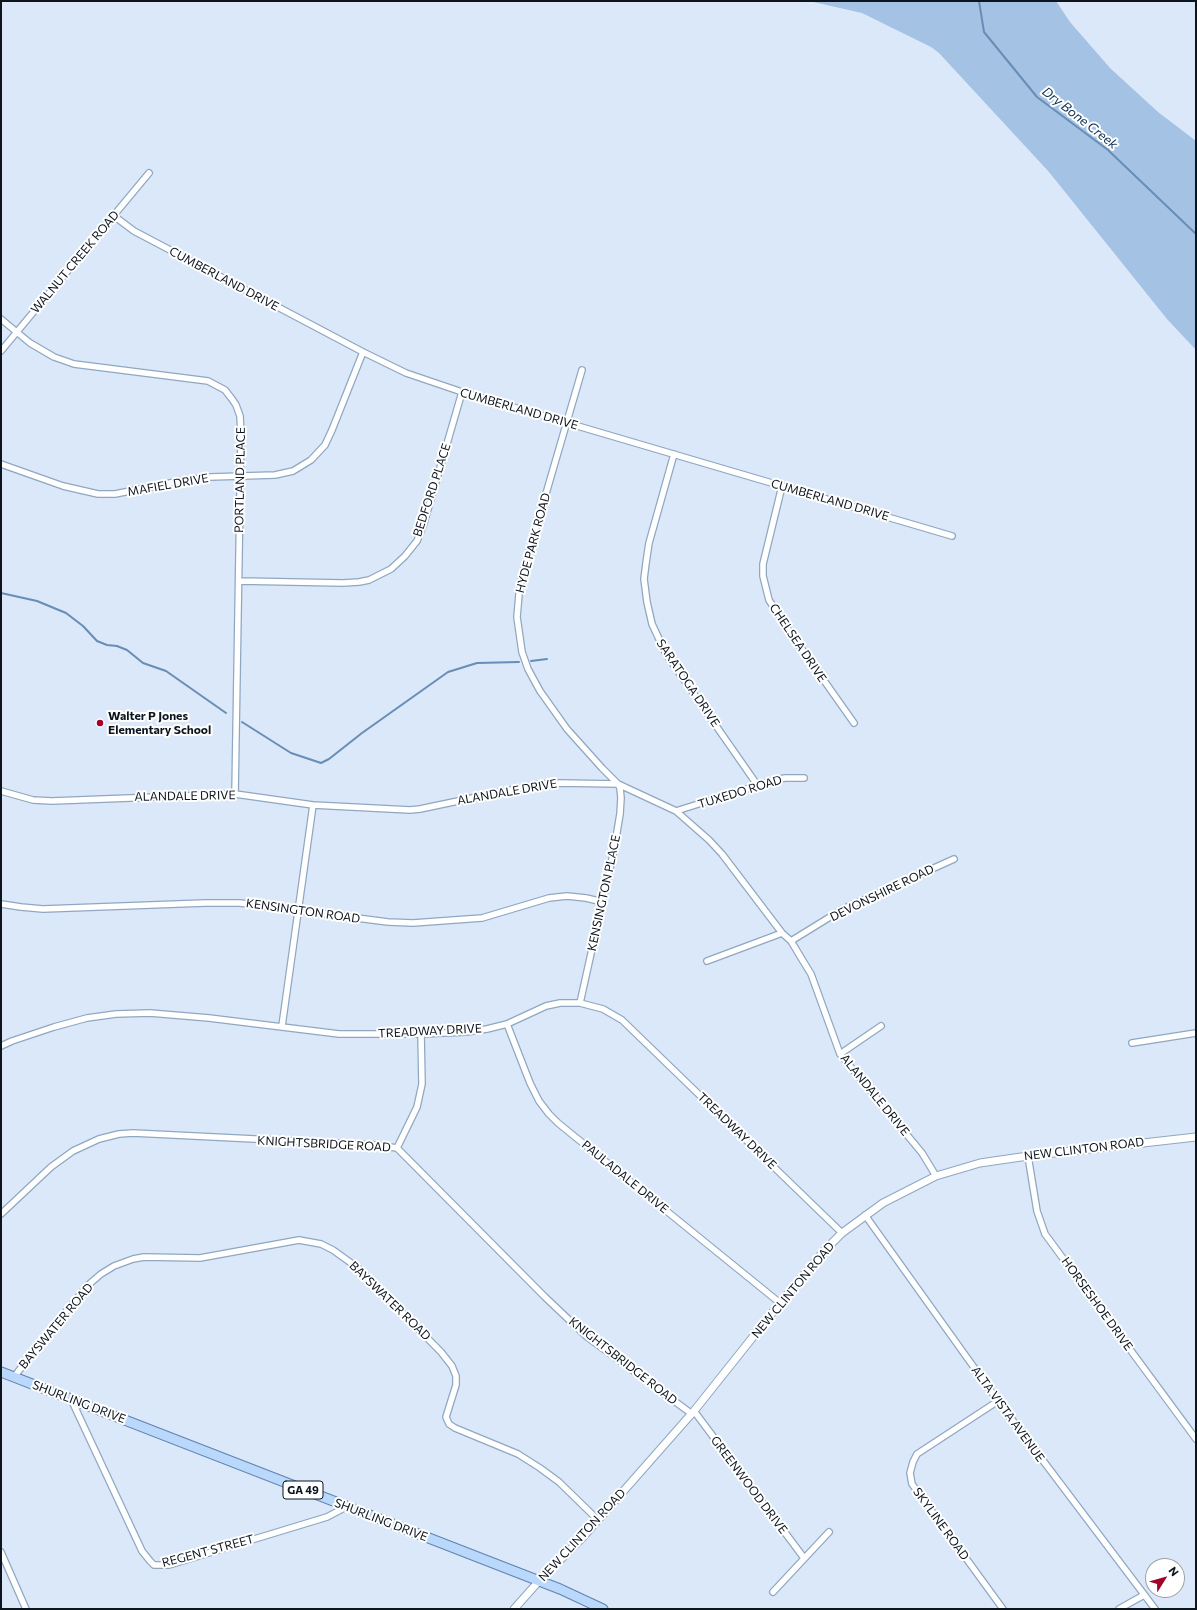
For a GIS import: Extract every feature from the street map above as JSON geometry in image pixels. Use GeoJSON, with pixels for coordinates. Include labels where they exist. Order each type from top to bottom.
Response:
{"type":"FeatureCollection","features":[{"type":"Feature","properties":{"kind":"main road","name":"SHURLING DRIVE"},"geometry":{"type":"LineString","coordinates":[[1,1372],[346,1507],[539,1580],[603,1609]]}},
{"type":"Feature","properties":{"kind":"street","name":"WALNUT CREEK ROAD"},"geometry":{"type":"LineString","coordinates":[[1,351],[150,173]]}},
{"type":"Feature","properties":{"kind":"street","name":"CUMBERLAND DRIVE"},"geometry":{"type":"LineString","coordinates":[[114,216],[134,232],[406,373],[462,392],[952,536]]}},
{"type":"Feature","properties":{"kind":"street","name":"PORTLAND PLACE"},"geometry":{"type":"LineString","coordinates":[[1,319],[43,352],[54,358],[74,364],[202,380],[219,386],[232,399],[240,416],[235,794]]}},
{"type":"Feature","properties":{"kind":"street","name":"MAFIEL DRIVE"},"geometry":{"type":"LineString","coordinates":[[1,464],[63,486],[98,494],[115,494],[185,480],[210,477],[275,475],[293,471],[311,460],[325,445],[363,352]]}},
{"type":"Feature","properties":{"kind":"street","name":"HYDE PARK ROAD"},"geometry":{"type":"LineString","coordinates":[[582,370],[522,576],[518,594],[519,635],[522,652],[528,669],[548,704],[584,749],[618,784]]}},
{"type":"Feature","properties":{"kind":"street","name":"BEDFORD PLACE"},"geometry":{"type":"LineString","coordinates":[[239,581],[343,584],[369,580],[391,569],[405,556],[417,541],[424,523],[462,392]]}},
{"type":"Feature","properties":{"kind":"street","name":"SARATOGA DRIVE"},"geometry":{"type":"LineString","coordinates":[[674,454],[649,543],[646,563],[644,579],[652,624],[666,654],[758,786]]}},
{"type":"Feature","properties":{"kind":"street","name":"CHELSEA DRIVE"},"geometry":{"type":"LineString","coordinates":[[782,486],[764,564],[763,576],[769,600],[854,723]]}},
{"type":"Feature","properties":{"kind":"street","name":"TUXEDO ROAD"},"geometry":{"type":"LineString","coordinates":[[676,811],[785,778],[804,778]]}},
{"type":"Feature","properties":{"kind":"street","name":"ALANDALE DRIVE"},"geometry":{"type":"LineString","coordinates":[[1,791],[33,800],[52,801],[235,794],[313,805],[420,809],[539,784],[566,782],[618,784],[676,811],[709,840],[722,854],[782,933],[791,941],[811,974],[840,1054],[922,1153],[936,1176]]}},
{"type":"Feature","properties":{"kind":"street","name":"KENSINGTON PLACE"},"geometry":{"type":"LineString","coordinates":[[580,1003],[614,850],[621,798],[618,784]]}},
{"type":"Feature","properties":{"kind":"street"},"geometry":{"type":"LineString","coordinates":[[282,1026],[313,805]]}},
{"type":"Feature","properties":{"kind":"street","name":"DEVONSHIRE ROAD"},"geometry":{"type":"LineString","coordinates":[[791,941],[843,909],[954,859]]}},
{"type":"Feature","properties":{"kind":"street","name":"KENSINGTON ROAD"},"geometry":{"type":"LineString","coordinates":[[1,904],[43,909],[240,903],[298,912],[388,922],[413,923],[482,918],[550,898],[586,898],[602,902]]}},
{"type":"Feature","properties":{"kind":"street"},"geometry":{"type":"LineString","coordinates":[[707,961],[782,933]]}},
{"type":"Feature","properties":{"kind":"street","name":"TREADWAY DRIVE"},"geometry":{"type":"LineString","coordinates":[[1,1046],[12,1041],[86,1018],[116,1014],[150,1013],[282,1026],[339,1034],[421,1034],[466,1032],[507,1024],[546,1006],[560,1003],[580,1003],[603,1009],[622,1020],[842,1233]]}},
{"type":"Feature","properties":{"kind":"street","name":"PAULADALE DRIVE"},"geometry":{"type":"LineString","coordinates":[[507,1024],[530,1083],[539,1101],[549,1114],[558,1123],[780,1303]]}},
{"type":"Feature","properties":{"kind":"street"},"geometry":{"type":"LineString","coordinates":[[840,1054],[881,1026]]}},
{"type":"Feature","properties":{"kind":"street"},"geometry":{"type":"LineString","coordinates":[[1132,1043],[1196,1033]]}},
{"type":"Feature","properties":{"kind":"street"},"geometry":{"type":"LineString","coordinates":[[398,1148],[417,1107],[422,1084],[421,1034]]}},
{"type":"Feature","properties":{"kind":"street","name":"KNIGHTSBRIDGE ROAD"},"geometry":{"type":"LineString","coordinates":[[1,1214],[51,1167],[74,1151],[100,1139],[120,1134],[132,1133],[376,1145],[398,1148],[545,1297],[586,1336],[693,1412]]}},
{"type":"Feature","properties":{"kind":"street","name":"NEW CLINTON ROAD"},"geometry":{"type":"LineString","coordinates":[[514,1609],[539,1580],[583,1537],[693,1412],[809,1268],[842,1233],[866,1215],[899,1194],[936,1176],[980,1163],[1028,1156],[1196,1137]]}},
{"type":"Feature","properties":{"kind":"street","name":"HORSESHOE DRIVE"},"geometry":{"type":"LineString","coordinates":[[1028,1156],[1037,1212],[1045,1234],[1196,1440]]}},
{"type":"Feature","properties":{"kind":"street","name":"ALTA VISTA AVENUE"},"geometry":{"type":"LineString","coordinates":[[866,1215],[998,1402],[1154,1609]]}},
{"type":"Feature","properties":{"kind":"street","name":"BAYSWATER ROAD"},"geometry":{"type":"LineString","coordinates":[[14,1377],[87,1286],[101,1274],[114,1266],[139,1258],[200,1258],[299,1240],[321,1244],[333,1250],[358,1268],[441,1352],[452,1366],[456,1376],[456,1385],[446,1417],[449,1424],[455,1428],[518,1454],[540,1468],[559,1482],[598,1520]]}},
{"type":"Feature","properties":{"kind":"street","name":"REGENT STREET"},"geometry":{"type":"LineString","coordinates":[[71,1399],[142,1551],[154,1565],[168,1565],[327,1517],[346,1507]]}},
{"type":"Feature","properties":{"kind":"street","name":"SKYLINE ROAD"},"geometry":{"type":"LineString","coordinates":[[998,1402],[917,1454],[910,1473],[912,1484],[1003,1609]]}},
{"type":"Feature","properties":{"kind":"street","name":"GREENWOOD DRIVE"},"geometry":{"type":"LineString","coordinates":[[693,1412],[804,1558]]}},
{"type":"Feature","properties":{"kind":"street"},"geometry":{"type":"LineString","coordinates":[[773,1592],[829,1532]]}},
{"type":"Feature","properties":{"kind":"street"},"geometry":{"type":"LineString","coordinates":[[1,1552],[26,1609]]}},
{"type":"Feature","properties":{"kind":"street"},"geometry":{"type":"LineString","coordinates":[[1119,1609],[1144,1594]]}},
{"type":"Feature","properties":{"kind":"shaded area"},"geometry":{"type":"Polygon","coordinates":[[[809,1],[1056,1],[1070,22],[1110,68],[1158,112],[1196,141],[1196,350],[1167,319],[1049,172],[939,53],[931,47],[862,13],[809,1]]]}},
{"type":"Feature","properties":{"kind":"waterway","name":"Dry Bone Creek"},"geometry":{"type":"LineString","coordinates":[[979,1],[984,32],[1037,97],[1108,150],[1196,234]]}},
{"type":"Feature","properties":{"kind":"waterway"},"geometry":{"type":"LineString","coordinates":[[1,593],[37,601],[66,613],[83,626],[97,641],[127,650],[143,663],[166,671],[226,713]]}},
{"type":"Feature","properties":{"kind":"waterway"},"geometry":{"type":"LineString","coordinates":[[531,661],[547,659]]}},
{"type":"Feature","properties":{"kind":"waterway"},"geometry":{"type":"LineString","coordinates":[[242,722],[291,753],[321,763],[329,759],[362,733],[448,672],[477,663],[519,662]]}},
{"type":"Feature","properties":{"kind":"place","name":"Walter P Jones Elementary School"},"geometry":{"type":"Point","coordinates":[100,723]}}]}
